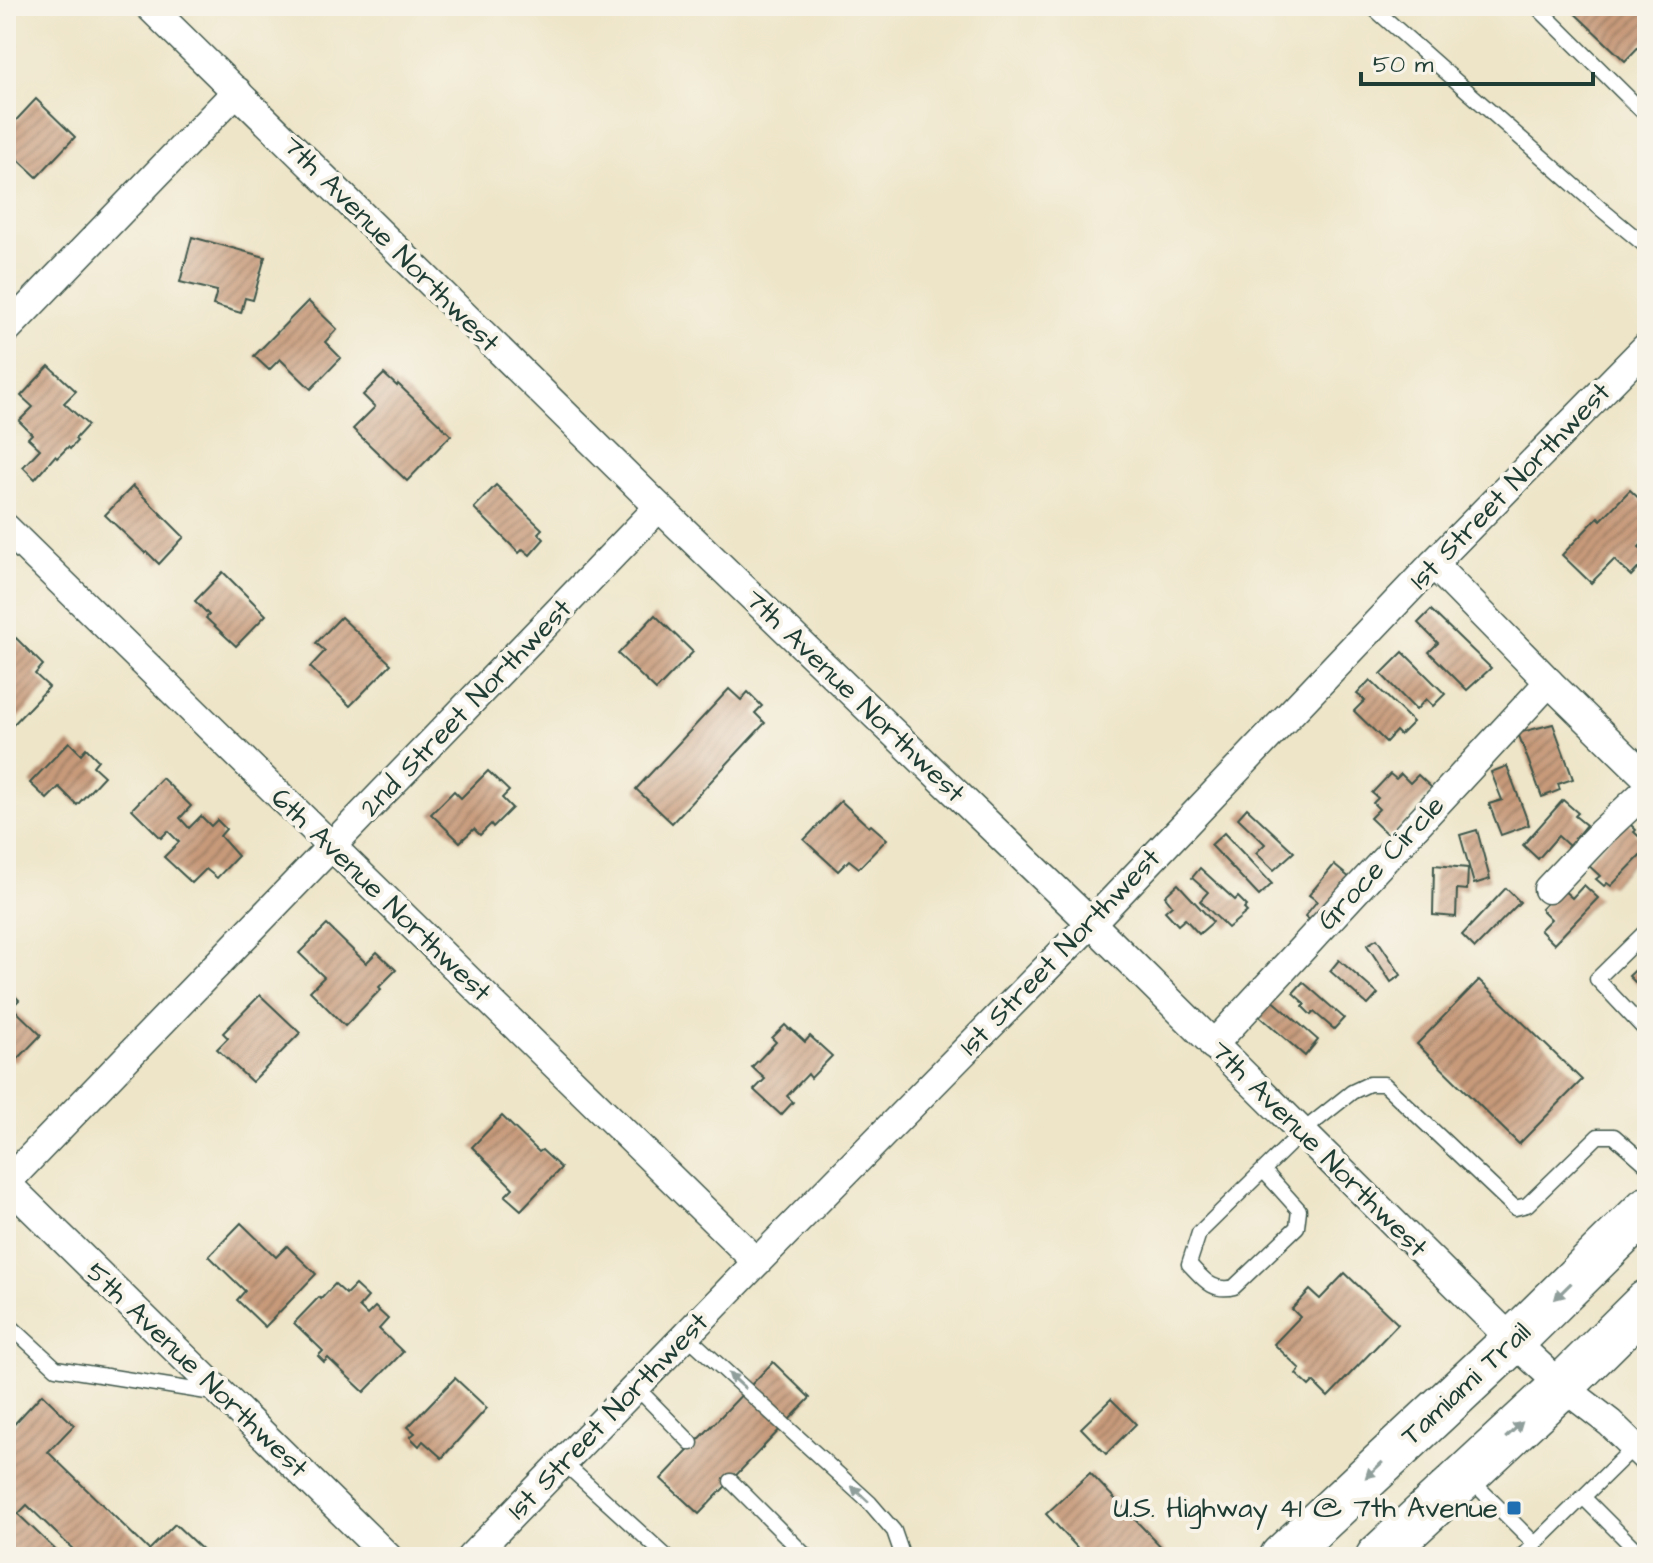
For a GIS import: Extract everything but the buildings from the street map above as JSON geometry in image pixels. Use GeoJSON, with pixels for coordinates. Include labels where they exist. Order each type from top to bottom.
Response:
{"type":"FeatureCollection","features":[{"type":"Feature","properties":{"kind":"main road","name":"Tamiami Trail"},"geometry":{"type":"LineString","coordinates":[[1282,1557],[1513,1341],[1647,1209]]}},
{"type":"Feature","properties":{"kind":"main road"},"geometry":{"type":"LineString","coordinates":[[1384,1555],[1647,1302]]}},
{"type":"Feature","properties":{"kind":"street","name":"7th Avenue Northwest"},"geometry":{"type":"LineString","coordinates":[[149,6],[659,507],[1091,923],[1513,1341],[1562,1386],[1610,1423],[1640,1453]]}},
{"type":"Feature","properties":{"kind":"street"},"geometry":{"type":"LineString","coordinates":[[6,330],[237,91]]}},
{"type":"Feature","properties":{"kind":"street","name":"1st Street Northwest"},"geometry":{"type":"LineString","coordinates":[[471,1557],[1091,923],[1433,564],[1647,346]]}},
{"type":"Feature","properties":{"kind":"street","name":"2nd Street Northwest"},"geometry":{"type":"LineString","coordinates":[[6,1183],[659,507]]}},
{"type":"Feature","properties":{"kind":"street","name":"6th Avenue Northwest"},"geometry":{"type":"LineString","coordinates":[[6,528],[757,1262]]}},
{"type":"Feature","properties":{"kind":"street"},"geometry":{"type":"LineString","coordinates":[[1433,564],[1647,778]]}},
{"type":"Feature","properties":{"kind":"street","name":"Groce Circle"},"geometry":{"type":"LineString","coordinates":[[1213,1045],[1549,682]]}},
{"type":"Feature","properties":{"kind":"street"},"geometry":{"type":"LineString","coordinates":[[1548,889],[1647,790]]}},
{"type":"Feature","properties":{"kind":"street","name":"5th Avenue Northwest"},"geometry":{"type":"LineString","coordinates":[[6,1183],[388,1557]]}},
{"type":"Feature","properties":{"kind":"lane"},"geometry":{"type":"LineString","coordinates":[[1371,6],[1647,247]]}},
{"type":"Feature","properties":{"kind":"lane"},"geometry":{"type":"LineString","coordinates":[[1536,6],[1647,116]]}},
{"type":"Feature","properties":{"kind":"lane"},"geometry":{"type":"LineString","coordinates":[[1647,930],[1597,979],[1647,1032]]}},
{"type":"Feature","properties":{"kind":"lane"},"geometry":{"type":"LineString","coordinates":[[1263,1170],[1299,1210],[1297,1227],[1234,1287],[1223,1290],[1211,1286],[1189,1264],[1199,1233],[1263,1170],[1303,1131],[1352,1092],[1369,1084],[1384,1084],[1515,1208],[1527,1205],[1598,1136],[1614,1136],[1647,1165]]}},
{"type":"Feature","properties":{"kind":"lane"},"geometry":{"type":"LineString","coordinates":[[6,1322],[56,1368],[221,1394]]}},
{"type":"Feature","properties":{"kind":"lane"},"geometry":{"type":"LineString","coordinates":[[686,1335],[870,1503],[894,1531],[902,1556]]}},
{"type":"Feature","properties":{"kind":"lane"},"geometry":{"type":"LineString","coordinates":[[636,1387],[691,1443]]}},
{"type":"Feature","properties":{"kind":"lane"},"geometry":{"type":"LineString","coordinates":[[1522,1557],[1583,1497],[1640,1453]]}},
{"type":"Feature","properties":{"kind":"lane"},"geometry":{"type":"LineString","coordinates":[[563,1462],[667,1557]]}},
{"type":"Feature","properties":{"kind":"lane"},"geometry":{"type":"LineString","coordinates":[[1466,1475],[1535,1544]]}},
{"type":"Feature","properties":{"kind":"lane"},"geometry":{"type":"LineString","coordinates":[[731,1481],[807,1557]]}},
{"type":"Feature","properties":{"kind":"lane"},"geometry":{"type":"LineString","coordinates":[[1583,1497],[1643,1557]]}},
{"type":"Feature","properties":{"kind":"place","name":"U.S. Highway 41 @ 7th Avenue"},"geometry":{"type":"Point","coordinates":[1514,1508]}}]}
